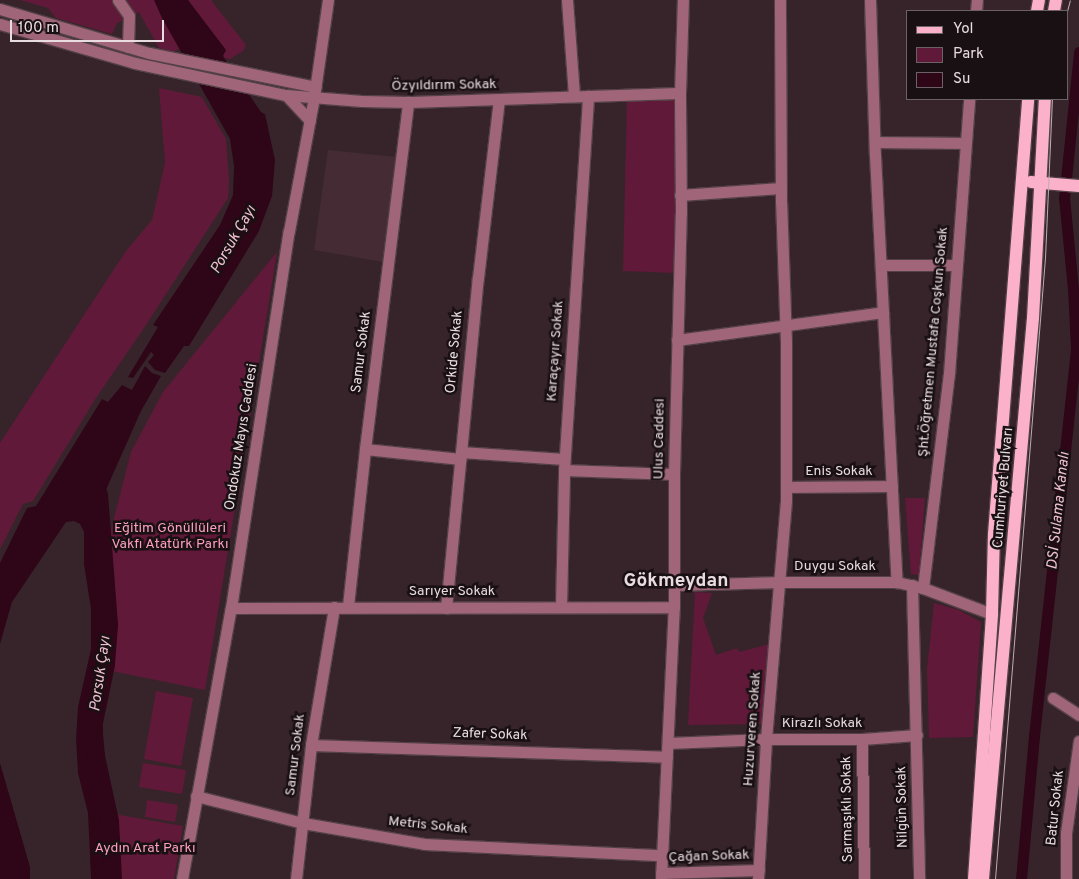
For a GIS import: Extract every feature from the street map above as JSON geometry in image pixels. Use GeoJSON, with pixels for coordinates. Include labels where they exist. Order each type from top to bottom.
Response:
{"type":"FeatureCollection","features":[{"type":"Feature","properties":{"kind":"main road","name":"Cumhuriyet Bulvarı"},"geometry":{"type":"LineString","coordinates":[[974,879],[992,614],[994,534],[1028,100]]}},
{"type":"Feature","properties":{"kind":"main road","name":"Cumhuriyet Bulvarı"},"geometry":{"type":"LineString","coordinates":[[983,879],[1033,318],[1045,100]]}},
{"type":"Feature","properties":{"kind":"main road"},"geometry":{"type":"LineString","coordinates":[[1021,181],[1079,186]]}},
{"type":"Feature","properties":{"kind":"street"},"geometry":{"type":"LineString","coordinates":[[118,0],[128,16],[128,47]]}},
{"type":"Feature","properties":{"kind":"street","name":"Ondokuz Mayıs Caddesi"},"geometry":{"type":"LineString","coordinates":[[182,879],[231,608],[288,232],[315,92],[328,0]]}},
{"type":"Feature","properties":{"kind":"street"},"geometry":{"type":"LineString","coordinates":[[567,0],[574,96]]}},
{"type":"Feature","properties":{"kind":"street","name":"Ulus Caddesi"},"geometry":{"type":"LineString","coordinates":[[661,876],[674,607],[674,474],[682,0]]}},
{"type":"Feature","properties":{"kind":"street","name":"Huzurveren Sokak"},"geometry":{"type":"LineString","coordinates":[[758,875],[766,738],[781,582],[786,487],[786,325],[781,188],[780,0]]}},
{"type":"Feature","properties":{"kind":"street"},"geometry":{"type":"LineString","coordinates":[[870,0],[875,142],[897,582]]}},
{"type":"Feature","properties":{"kind":"street"},"geometry":{"type":"LineString","coordinates":[[0,9],[128,47],[264,77],[315,92]]}},
{"type":"Feature","properties":{"kind":"street"},"geometry":{"type":"LineString","coordinates":[[0,24],[135,64],[270,93],[286,95],[315,92]]}},
{"type":"Feature","properties":{"kind":"street","name":"Özyıldırım Sokak"},"geometry":{"type":"LineString","coordinates":[[315,92],[408,102],[680,93]]}},
{"type":"Feature","properties":{"kind":"street"},"geometry":{"type":"LineString","coordinates":[[286,95],[310,121]]}},
{"type":"Feature","properties":{"kind":"street","name":"Karaçayır Sokak"},"geometry":{"type":"LineString","coordinates":[[561,607],[564,465],[588,96]]}},
{"type":"Feature","properties":{"kind":"street","name":"Orkide Sokak"},"geometry":{"type":"LineString","coordinates":[[446,608],[478,278],[499,100]]}},
{"type":"Feature","properties":{"kind":"street","name":"Şht.Öğretmen Mustafa Coşkun Sokak"},"geometry":{"type":"LineString","coordinates":[[917,735],[918,587],[949,374],[969,100]]}},
{"type":"Feature","properties":{"kind":"street","name":"Samur Sokak"},"geometry":{"type":"LineString","coordinates":[[348,606],[365,449],[408,102]]}},
{"type":"Feature","properties":{"kind":"street"},"geometry":{"type":"LineString","coordinates":[[875,142],[966,143]]}},
{"type":"Feature","properties":{"kind":"street"},"geometry":{"type":"LineString","coordinates":[[680,195],[781,188]]}},
{"type":"Feature","properties":{"kind":"street"},"geometry":{"type":"LineString","coordinates":[[882,265],[956,265]]}},
{"type":"Feature","properties":{"kind":"street"},"geometry":{"type":"LineString","coordinates":[[677,340],[884,312]]}},
{"type":"Feature","properties":{"kind":"street"},"geometry":{"type":"LineString","coordinates":[[365,449],[674,474]]}},
{"type":"Feature","properties":{"kind":"street","name":"Enis Sokak"},"geometry":{"type":"LineString","coordinates":[[786,487],[892,486]]}},
{"type":"Feature","properties":{"kind":"street","name":"Duygu Sokak"},"geometry":{"type":"LineString","coordinates":[[673,585],[781,582],[897,582],[918,587],[992,614]]}},
{"type":"Feature","properties":{"kind":"street","name":"Samur Sokak"},"geometry":{"type":"LineString","coordinates":[[296,879],[311,745],[334,606]]}},
{"type":"Feature","properties":{"kind":"street","name":"Sarıyer Sokak"},"geometry":{"type":"LineString","coordinates":[[231,608],[334,606],[446,608],[674,607]]}},
{"type":"Feature","properties":{"kind":"street"},"geometry":{"type":"LineString","coordinates":[[1053,698],[1079,715]]}},
{"type":"Feature","properties":{"kind":"street","name":"Kirazlı Sokak"},"geometry":{"type":"LineString","coordinates":[[668,743],[766,738],[862,739],[917,735]]}},
{"type":"Feature","properties":{"kind":"street","name":"Nilgün Sokak"},"geometry":{"type":"LineString","coordinates":[[917,735],[919,879]]}},
{"type":"Feature","properties":{"kind":"street","name":"Sarmaşıklı Sokak"},"geometry":{"type":"LineString","coordinates":[[862,739],[864,879]]}},
{"type":"Feature","properties":{"kind":"street","name":"Batur Sokak"},"geometry":{"type":"LineString","coordinates":[[1066,879],[1066,833],[1079,741]]}},
{"type":"Feature","properties":{"kind":"street","name":"Zafer Sokak"},"geometry":{"type":"LineString","coordinates":[[311,745],[667,757]]}},
{"type":"Feature","properties":{"kind":"street","name":"Metris Sokak"},"geometry":{"type":"LineString","coordinates":[[196,796],[303,823],[424,844],[661,855]]}},
{"type":"Feature","properties":{"kind":"street","name":"Çağan Sokak"},"geometry":{"type":"LineString","coordinates":[[661,876],[758,875]]}},
{"type":"Feature","properties":{"kind":"shaded area"},"geometry":{"type":"Polygon","coordinates":[[[328,150],[396,157],[383,262],[314,250],[328,150]]]}},
{"type":"Feature","properties":{"kind":"green space"},"geometry":{"type":"Polygon","coordinates":[[[20,0],[211,0],[246,45],[243,51],[230,59],[180,48],[174,52],[159,48],[139,12],[117,23],[112,34],[56,18],[48,8],[20,0]]]}},
{"type":"Feature","properties":{"kind":"green space"},"geometry":{"type":"Polygon","coordinates":[[[159,88],[202,97],[226,139],[229,180],[228,198],[146,325],[96,398],[33,501],[23,504],[0,549],[0,443],[126,251],[152,220],[165,163],[159,88]]]}},
{"type":"Feature","properties":{"kind":"green space"},"geometry":{"type":"Polygon","coordinates":[[[675,98],[675,273],[623,271],[627,100],[675,98]]]}},
{"type":"Feature","properties":{"kind":"green space","name":"Eğitim Gönüllüleri Vakfı Atatürk Parkı"},"geometry":{"type":"Polygon","coordinates":[[[277,252],[205,690],[112,671],[114,611],[110,534],[131,452],[163,392],[277,252]]]}},
{"type":"Feature","properties":{"kind":"green space"},"geometry":{"type":"Polygon","coordinates":[[[905,498],[925,498],[919,575],[911,574],[905,498]]]}},
{"type":"Feature","properties":{"kind":"green space"},"geometry":{"type":"Polygon","coordinates":[[[695,592],[712,593],[703,618],[716,655],[737,648],[739,652],[773,643],[761,724],[688,725],[695,592]]]}},
{"type":"Feature","properties":{"kind":"green space"},"geometry":{"type":"Polygon","coordinates":[[[934,603],[959,610],[981,622],[973,737],[929,738],[927,669],[934,603]]]}},
{"type":"Feature","properties":{"kind":"green space"},"geometry":{"type":"Polygon","coordinates":[[[156,691],[193,698],[181,766],[144,759],[156,691]]]}},
{"type":"Feature","properties":{"kind":"green space"},"geometry":{"type":"Polygon","coordinates":[[[143,763],[186,770],[182,794],[139,787],[143,763]]]}},
{"type":"Feature","properties":{"kind":"green space"},"geometry":{"type":"Polygon","coordinates":[[[147,800],[178,805],[175,822],[145,817],[147,800]]]}},
{"type":"Feature","properties":{"kind":"green space","name":"Aydın Arat Parkı"},"geometry":{"type":"Polygon","coordinates":[[[114,814],[183,826],[174,879],[116,879],[114,814]]]}},
{"type":"Feature","properties":{"kind":"water"},"geometry":{"type":"Polygon","coordinates":[[[154,0],[188,0],[226,50],[223,56],[261,112],[265,114],[275,160],[272,196],[259,231],[189,346],[184,346],[165,373],[155,370],[148,362],[154,355],[151,352],[133,378],[128,377],[158,327],[153,325],[220,225],[233,195],[234,166],[230,139],[162,18],[154,0]]]}},
{"type":"Feature","properties":{"kind":"water"},"geometry":{"type":"Polygon","coordinates":[[[145,366],[152,373],[161,376],[141,411],[105,492],[99,536],[100,575],[106,608],[105,647],[88,725],[88,759],[100,810],[104,879],[91,879],[88,813],[78,773],[76,739],[78,707],[91,649],[91,609],[84,564],[84,532],[80,524],[74,521],[66,522],[12,602],[0,644],[0,563],[27,508],[36,506],[102,399],[108,402],[122,385],[132,390],[145,366]]]}},
{"type":"Feature","properties":{"kind":"water"},"geometry":{"type":"Polygon","coordinates":[[[0,763],[30,867],[30,879],[0,879],[0,763]]]}},
{"type":"Feature","properties":{"kind":"waterway","name":"DSİ Sulama Kanalı"},"geometry":{"type":"LineString","coordinates":[[1021,879],[1034,736],[1076,348],[1073,289],[1064,198],[1079,52]]}},
{"type":"Feature","properties":{"kind":"waterway","name":"Porsuk Çayı"},"geometry":{"type":"LineString","coordinates":[[98,494],[108,624],[105,664],[93,722],[93,733],[95,756],[109,821],[112,879]]}},
{"type":"Feature","properties":{"kind":"tram line"},"geometry":{"type":"LineString","coordinates":[[1067,10],[1070,0]]}},
{"type":"Feature","properties":{"kind":"tram line"},"geometry":{"type":"LineString","coordinates":[[995,879],[1045,258],[1052,100]]}},
{"type":"Feature","properties":{"kind":"district","name":"Gökmeydan"},"geometry":{"type":"Point","coordinates":[676,582]}}]}
